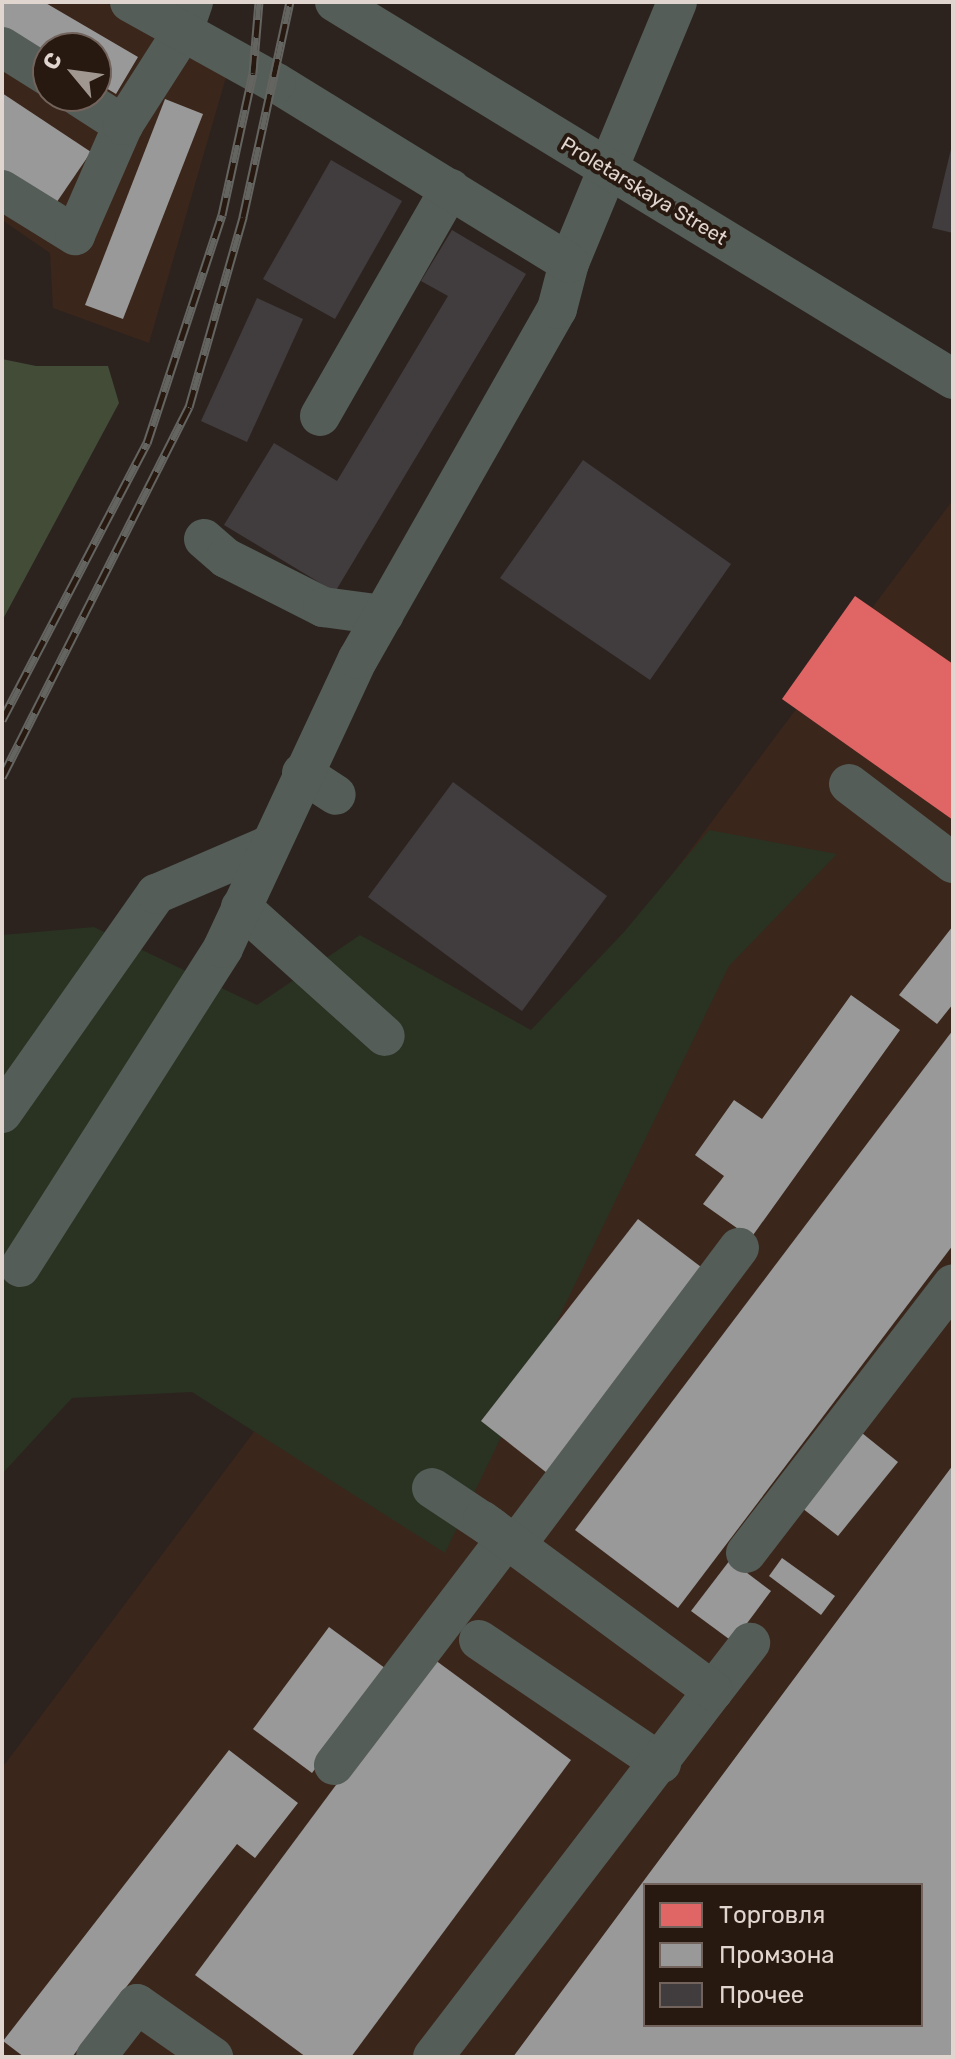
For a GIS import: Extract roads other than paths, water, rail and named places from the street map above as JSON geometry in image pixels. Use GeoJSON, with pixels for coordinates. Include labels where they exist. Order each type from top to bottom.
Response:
{"type":"FeatureCollection","features":[{"type":"Feature","properties":{"kind":"street"},"geometry":{"type":"LineString","coordinates":[[130,2],[188,16],[450,189],[569,263]]}},
{"type":"Feature","properties":{"kind":"street","name":"Proletarskaya Street"},"geometry":{"type":"LineString","coordinates":[[335,2],[953,379]]}},
{"type":"Feature","properties":{"kind":"street"},"geometry":{"type":"LineString","coordinates":[[20,1267],[223,948],[302,773],[383,615],[557,309],[569,263],[677,2]]}},
{"type":"Feature","properties":{"kind":"street"},"geometry":{"type":"LineString","coordinates":[[2,190],[75,235],[123,125],[188,16]]}},
{"type":"Feature","properties":{"kind":"street"},"geometry":{"type":"LineString","coordinates":[[2,47],[32,66]]}},
{"type":"Feature","properties":{"kind":"street"},"geometry":{"type":"LineString","coordinates":[[103,112],[123,125]]}},
{"type":"Feature","properties":{"kind":"street"},"geometry":{"type":"LineString","coordinates":[[320,416],[450,189]]}},
{"type":"Feature","properties":{"kind":"street"},"geometry":{"type":"LineString","coordinates":[[204,539],[226,558],[323,607],[383,615]]}},
{"type":"Feature","properties":{"kind":"street"},"geometry":{"type":"LineString","coordinates":[[302,773],[336,795]]}},
{"type":"Feature","properties":{"kind":"street"},"geometry":{"type":"LineString","coordinates":[[849,784],[953,863]]}},
{"type":"Feature","properties":{"kind":"street"},"geometry":{"type":"LineString","coordinates":[[2,1113],[156,894],[270,845]]}},
{"type":"Feature","properties":{"kind":"street"},"geometry":{"type":"LineString","coordinates":[[241,907],[385,1036]]}},
{"type":"Feature","properties":{"kind":"street"},"geometry":{"type":"LineString","coordinates":[[334,1765],[499,1534],[739,1248]]}},
{"type":"Feature","properties":{"kind":"street"},"geometry":{"type":"LineString","coordinates":[[746,1553],[953,1284]]}},
{"type":"Feature","properties":{"kind":"street"},"geometry":{"type":"LineString","coordinates":[[432,1488],[713,1691]]}},
{"type":"Feature","properties":{"kind":"street"},"geometry":{"type":"LineString","coordinates":[[479,1640],[661,1763]]}},
{"type":"Feature","properties":{"kind":"street"},"geometry":{"type":"LineString","coordinates":[[433,2057],[750,1643]]}},
{"type":"Feature","properties":{"kind":"street"},"geometry":{"type":"LineString","coordinates":[[96,2057],[137,2004],[213,2057]]}},
{"type":"Feature","properties":{"kind":"railway"},"geometry":{"type":"LineString","coordinates":[[2,720],[147,443],[222,215],[253,73],[259,2]]}},
{"type":"Feature","properties":{"kind":"railway"},"geometry":{"type":"LineString","coordinates":[[2,777],[189,407],[243,217],[290,2]]}}]}
